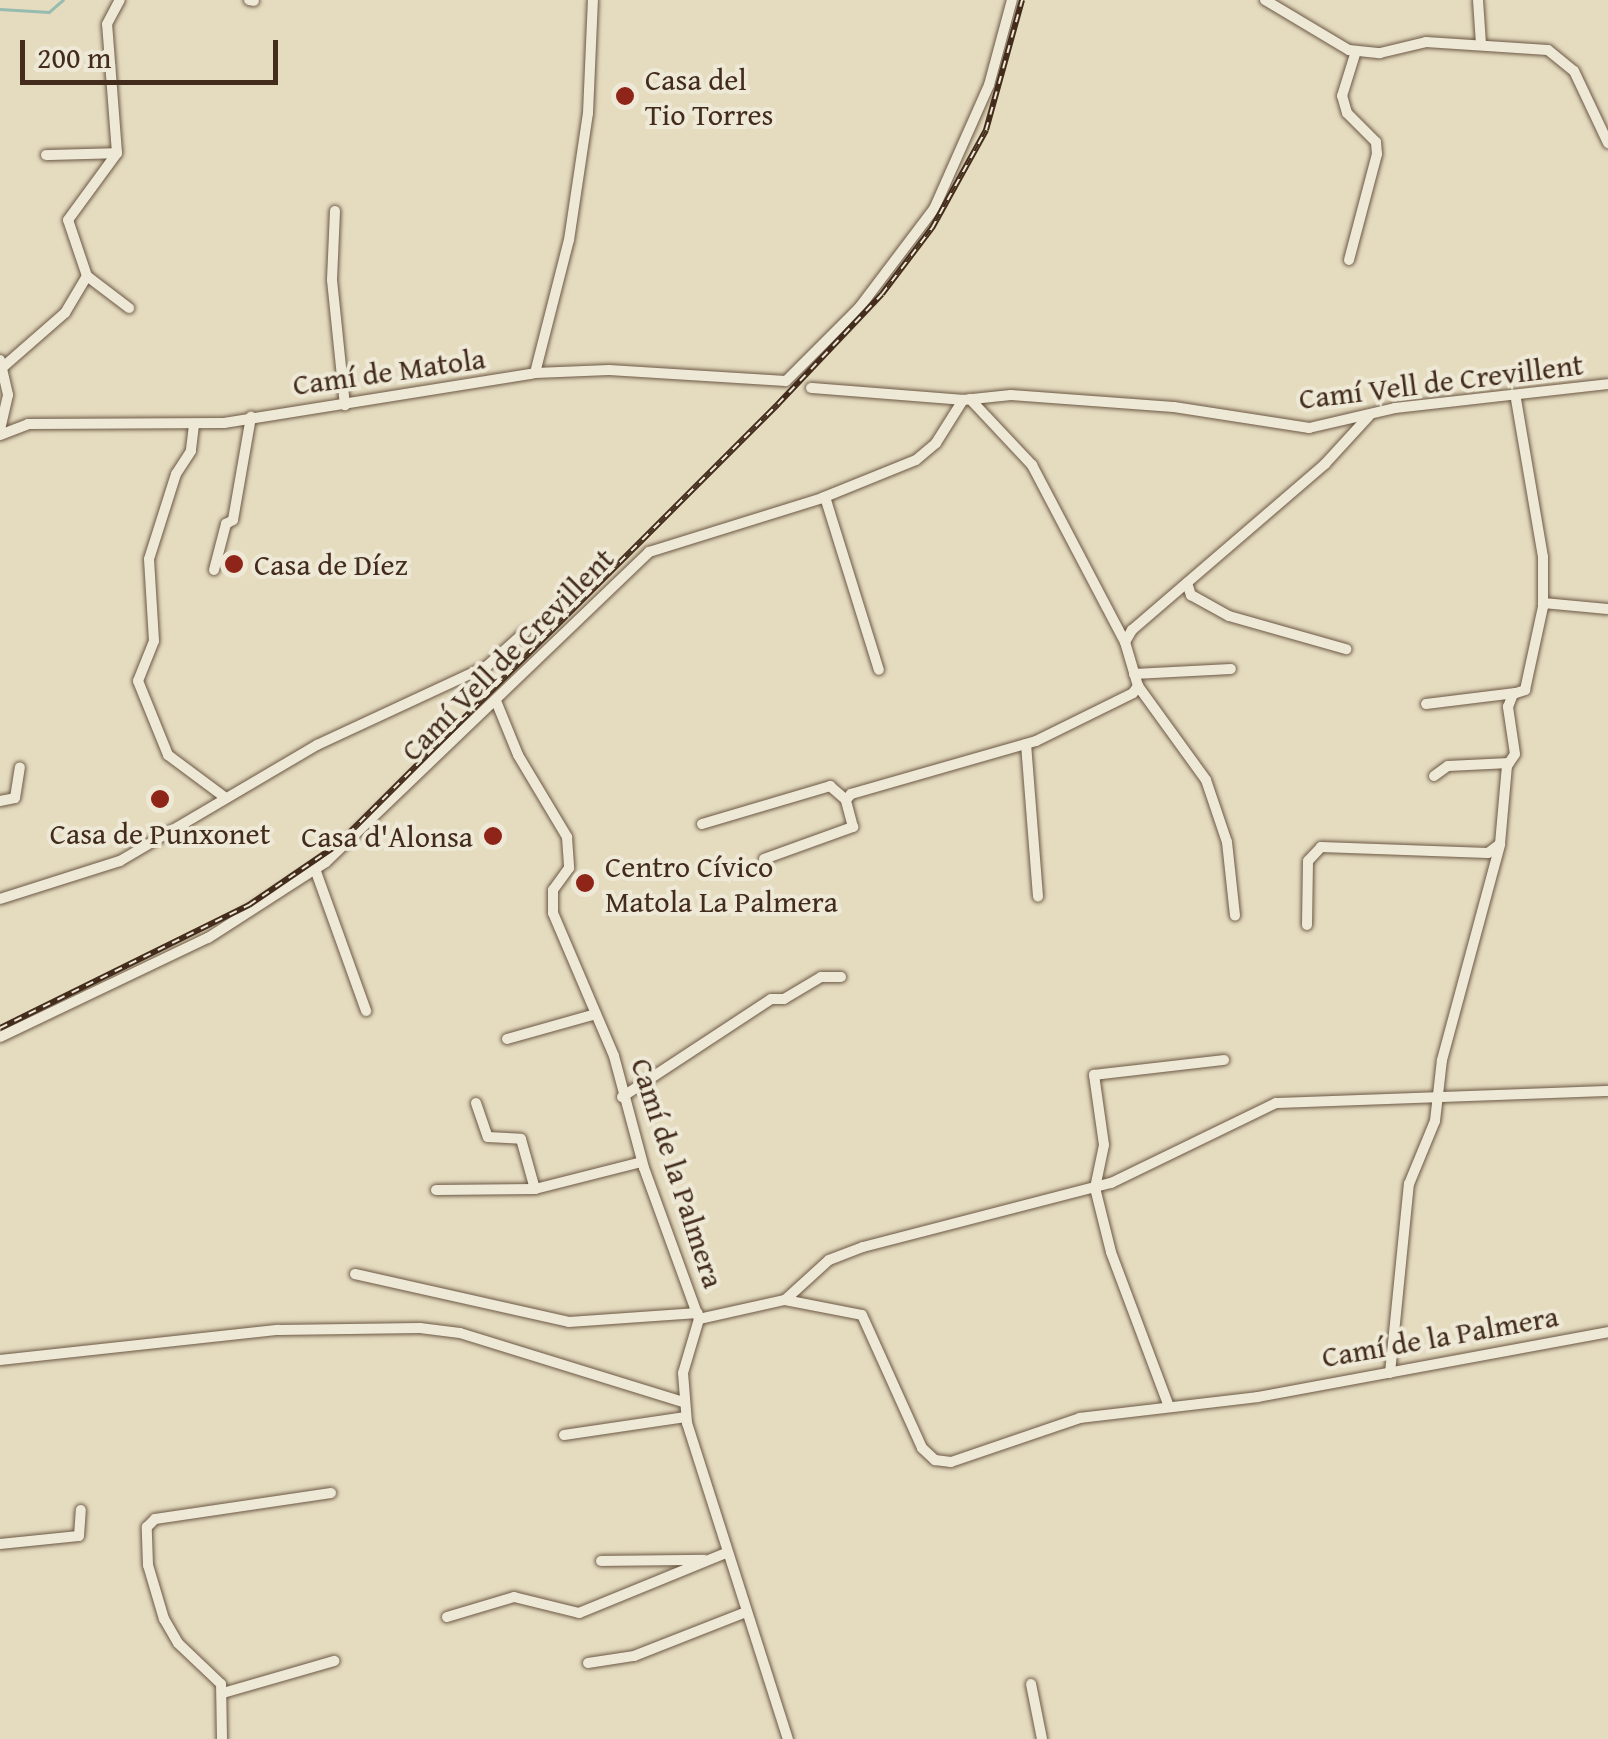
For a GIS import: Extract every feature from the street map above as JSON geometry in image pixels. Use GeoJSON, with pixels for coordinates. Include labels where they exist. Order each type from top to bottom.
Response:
{"type":"FeatureCollection","features":[{"type":"Feature","properties":{"kind":"street"},"geometry":{"type":"LineString","coordinates":[[120,0],[107,24],[117,153],[68,220],[87,276],[129,308]]}},
{"type":"Feature","properties":{"kind":"street"},"geometry":{"type":"LineString","coordinates":[[535,373],[569,240],[588,112],[593,0]]}},
{"type":"Feature","properties":{"kind":"street","name":"Camí de Matola"},"geometry":{"type":"LineString","coordinates":[[0,432],[28,424],[194,424],[535,373],[608,370],[786,380],[860,308],[934,208],[989,85],[1012,0]]}},
{"type":"Feature","properties":{"kind":"street"},"geometry":{"type":"LineString","coordinates":[[1265,0],[1356,51],[1380,53],[1426,42],[1541,48],[1566,59],[1608,143]]}},
{"type":"Feature","properties":{"kind":"street"},"geometry":{"type":"LineString","coordinates":[[1478,0],[1481,44]]}},
{"type":"Feature","properties":{"kind":"street"},"geometry":{"type":"LineString","coordinates":[[1349,260],[1377,154],[1376,142],[1346,113],[1342,96],[1356,51]]}},
{"type":"Feature","properties":{"kind":"street"},"geometry":{"type":"LineString","coordinates":[[46,154],[117,153]]}},
{"type":"Feature","properties":{"kind":"street"},"geometry":{"type":"LineString","coordinates":[[335,211],[332,280],[345,404]]}},
{"type":"Feature","properties":{"kind":"street"},"geometry":{"type":"LineString","coordinates":[[0,432],[8,395],[2,364],[65,313],[87,276]]}},
{"type":"Feature","properties":{"kind":"street","name":"Camí Vell de Crevillent"},"geometry":{"type":"LineString","coordinates":[[0,1037],[208,938],[315,870],[649,552],[825,497],[927,454],[967,399],[1011,395],[1174,408],[1310,428],[1418,405],[1516,399],[1608,384]]}},
{"type":"Feature","properties":{"kind":"street"},"geometry":{"type":"LineString","coordinates":[[810,388],[967,399],[1032,465],[1125,642],[1136,680],[1206,780],[1227,842],[1235,916]]}},
{"type":"Feature","properties":{"kind":"street"},"geometry":{"type":"LineString","coordinates":[[1426,704],[1525,690],[1542,603],[1543,557],[1516,399]]}},
{"type":"Feature","properties":{"kind":"street"},"geometry":{"type":"LineString","coordinates":[[1125,642],[1325,464],[1370,415]]}},
{"type":"Feature","properties":{"kind":"street"},"geometry":{"type":"LineString","coordinates":[[214,570],[226,524],[233,520],[251,417]]}},
{"type":"Feature","properties":{"kind":"street"},"geometry":{"type":"LineString","coordinates":[[194,424],[191,450],[176,474],[148,559],[154,641],[138,681],[168,756],[226,798]]}},
{"type":"Feature","properties":{"kind":"street"},"geometry":{"type":"LineString","coordinates":[[825,497],[879,670]]}},
{"type":"Feature","properties":{"kind":"street"},"geometry":{"type":"LineString","coordinates":[[1187,583],[1191,594],[1229,616],[1346,648]]}},
{"type":"Feature","properties":{"kind":"street"},"geometry":{"type":"LineString","coordinates":[[1542,603],[1608,609]]}},
{"type":"Feature","properties":{"kind":"street"},"geometry":{"type":"LineString","coordinates":[[0,899],[120,861],[357,724],[488,666],[526,631]]}},
{"type":"Feature","properties":{"kind":"street"},"geometry":{"type":"LineString","coordinates":[[846,800],[1026,744],[1136,680],[1231,670]]}},
{"type":"Feature","properties":{"kind":"street"},"geometry":{"type":"LineString","coordinates":[[1390,1374],[1405,1206],[1438,1096],[1500,844],[1509,763],[1514,754],[1508,707],[1516,693]]}},
{"type":"Feature","properties":{"kind":"street","name":"Camí de la Palmera"},"geometry":{"type":"LineString","coordinates":[[496,700],[518,755],[568,837],[570,868],[552,890],[554,913],[596,1014],[642,1162],[698,1316],[683,1373],[686,1418],[744,1612],[788,1739]]}},
{"type":"Feature","properties":{"kind":"street"},"geometry":{"type":"LineString","coordinates":[[1026,744],[1038,897]]}},
{"type":"Feature","properties":{"kind":"street"},"geometry":{"type":"LineString","coordinates":[[1434,776],[1448,766],[1509,763]]}},
{"type":"Feature","properties":{"kind":"street"},"geometry":{"type":"LineString","coordinates":[[0,801],[16,798],[20,767]]}},
{"type":"Feature","properties":{"kind":"street"},"geometry":{"type":"LineString","coordinates":[[702,824],[830,786],[846,800],[853,827],[764,860]]}},
{"type":"Feature","properties":{"kind":"street"},"geometry":{"type":"LineString","coordinates":[[1307,926],[1308,861],[1321,847],[1488,853],[1500,844]]}},
{"type":"Feature","properties":{"kind":"street"},"geometry":{"type":"LineString","coordinates":[[315,870],[366,1011]]}},
{"type":"Feature","properties":{"kind":"street"},"geometry":{"type":"LineString","coordinates":[[622,1097],[771,999],[795,994],[821,978],[841,978]]}},
{"type":"Feature","properties":{"kind":"street"},"geometry":{"type":"LineString","coordinates":[[507,1039],[596,1014]]}},
{"type":"Feature","properties":{"kind":"street"},"geometry":{"type":"LineString","coordinates":[[1168,1404],[1095,1188],[1104,1144],[1094,1075],[1224,1060]]}},
{"type":"Feature","properties":{"kind":"street"},"geometry":{"type":"LineString","coordinates":[[355,1274],[569,1322],[698,1316],[785,1300],[829,1260],[863,1246],[1095,1188],[1276,1103],[1608,1090]]}},
{"type":"Feature","properties":{"kind":"street"},"geometry":{"type":"LineString","coordinates":[[476,1103],[488,1137],[520,1139],[535,1189]]}},
{"type":"Feature","properties":{"kind":"street"},"geometry":{"type":"LineString","coordinates":[[436,1190],[535,1189],[642,1162]]}},
{"type":"Feature","properties":{"kind":"street","name":"Camí de la Palmera"},"geometry":{"type":"LineString","coordinates":[[785,1300],[862,1314],[922,1448],[935,1460],[950,1462],[1080,1418],[1168,1404],[1258,1397],[1608,1332]]}},
{"type":"Feature","properties":{"kind":"street"},"geometry":{"type":"LineString","coordinates":[[0,1360],[278,1330],[420,1328],[460,1333],[683,1402]]}},
{"type":"Feature","properties":{"kind":"street"},"geometry":{"type":"LineString","coordinates":[[564,1434],[686,1418]]}},
{"type":"Feature","properties":{"kind":"street"},"geometry":{"type":"LineString","coordinates":[[222,1739],[223,1693],[164,1619],[148,1565],[147,1527],[154,1519],[331,1493]]}},
{"type":"Feature","properties":{"kind":"street"},"geometry":{"type":"LineString","coordinates":[[0,1544],[80,1536],[81,1510]]}},
{"type":"Feature","properties":{"kind":"street"},"geometry":{"type":"LineString","coordinates":[[447,1617],[514,1597],[578,1614],[726,1553]]}},
{"type":"Feature","properties":{"kind":"street"},"geometry":{"type":"LineString","coordinates":[[601,1561],[710,1560]]}},
{"type":"Feature","properties":{"kind":"street"},"geometry":{"type":"LineString","coordinates":[[588,1663],[634,1656],[744,1612]]}},
{"type":"Feature","properties":{"kind":"street"},"geometry":{"type":"LineString","coordinates":[[223,1693],[334,1662]]}},
{"type":"Feature","properties":{"kind":"street"},"geometry":{"type":"LineString","coordinates":[[1031,1684],[1042,1739]]}},
{"type":"Feature","properties":{"kind":"waterway"},"geometry":{"type":"LineString","coordinates":[[0,9],[49,12],[63,0]]}},
{"type":"Feature","properties":{"kind":"railway"},"geometry":{"type":"LineString","coordinates":[[0,1028],[249,905],[337,845],[778,404],[882,294],[932,228],[986,130],[1022,0]]}},
{"type":"Feature","properties":{"kind":"place","name":"Casa del Tio Torres"},"geometry":{"type":"Point","coordinates":[625,96]}},
{"type":"Feature","properties":{"kind":"place","name":"Casa de Díez"},"geometry":{"type":"Point","coordinates":[234,564]}},
{"type":"Feature","properties":{"kind":"place","name":"Casa de Punxonet"},"geometry":{"type":"Point","coordinates":[160,799]}},
{"type":"Feature","properties":{"kind":"place","name":"Casa d'Alonsa"},"geometry":{"type":"Point","coordinates":[493,836]}},
{"type":"Feature","properties":{"kind":"place","name":"Centro Cívico Matola La Palmera"},"geometry":{"type":"Point","coordinates":[585,883]}}]}
